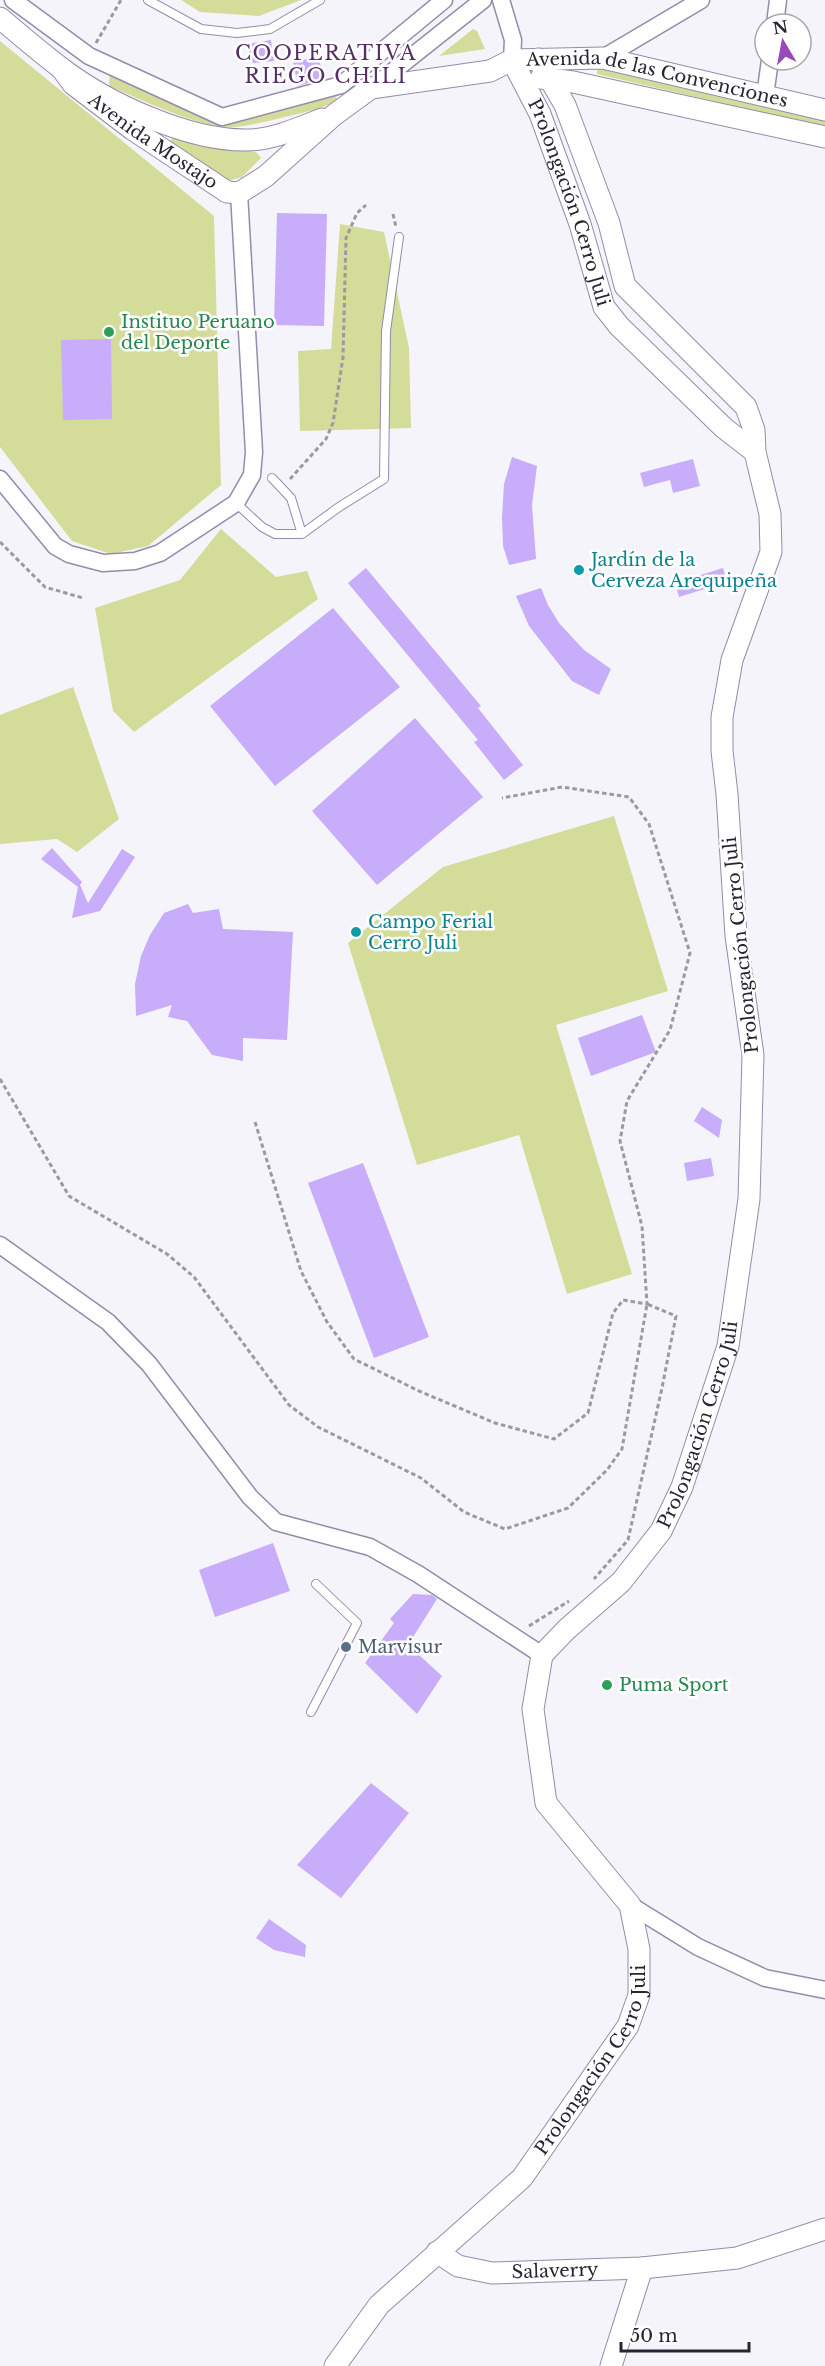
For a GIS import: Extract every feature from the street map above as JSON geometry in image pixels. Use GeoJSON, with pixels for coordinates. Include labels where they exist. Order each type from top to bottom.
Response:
{"type":"FeatureCollection","features":[{"type":"Feature","properties":{"kind":"street"},"geometry":{"type":"LineString","coordinates":[[13,0],[89,56],[222,117],[341,85],[444,0]]}},
{"type":"Feature","properties":{"kind":"street"},"geometry":{"type":"LineString","coordinates":[[371,88],[483,0]]}},
{"type":"Feature","properties":{"kind":"street","name":"Prolongación Cerro Juli"},"geometry":{"type":"LineString","coordinates":[[501,0],[512,50],[522,79],[540,114],[580,224],[604,307],[619,326],[724,428],[755,452]]}},
{"type":"Feature","properties":{"kind":"street"},"geometry":{"type":"LineString","coordinates":[[603,58],[701,0]]}},
{"type":"Feature","properties":{"kind":"street","name":"Avenida Mostajo"},"geometry":{"type":"LineString","coordinates":[[0,18],[62,69],[102,94],[151,118],[185,131],[214,137],[248,140],[291,131],[334,115]]}},
{"type":"Feature","properties":{"kind":"street","name":"Avenida de las Convenciones"},"geometry":{"type":"LineString","coordinates":[[490,71],[512,50],[538,59],[603,58],[825,110]]}},
{"type":"Feature","properties":{"kind":"street","name":"Prolongación Cerro Juli"},"geometry":{"type":"LineString","coordinates":[[437,2252],[522,2178],[628,2026],[639,1995],[639,1949],[630,1905],[546,1803],[533,1709],[542,1655],[567,1629],[621,1582],[662,1531],[682,1487],[728,1346],[749,1199],[753,1055],[736,936],[722,751],[722,717],[732,660],[771,552],[770,514],[755,452],[754,430],[746,407],[626,286],[609,223],[565,105],[538,59]]}},
{"type":"Feature","properties":{"kind":"street","name":"Avenida Mostajo"},"geometry":{"type":"LineString","coordinates":[[62,69],[73,84],[132,129],[227,192],[238,194],[266,176],[334,115],[371,88]]}},
{"type":"Feature","properties":{"kind":"street","name":"Avenida de las Convenciones"},"geometry":{"type":"LineString","coordinates":[[371,88],[490,71],[522,79],[549,77],[825,137]]}},
{"type":"Feature","properties":{"kind":"street"},"geometry":{"type":"LineString","coordinates":[[765,96],[768,72]]}},
{"type":"Feature","properties":{"kind":"street"},"geometry":{"type":"LineString","coordinates":[[0,479],[55,546],[69,554],[103,563],[135,561],[160,553],[236,503],[252,475],[254,452],[238,194]]}},
{"type":"Feature","properties":{"kind":"street"},"geometry":{"type":"LineString","coordinates":[[0,1245],[108,1322],[149,1364],[250,1497],[276,1522],[370,1547],[418,1574],[542,1655]]}},
{"type":"Feature","properties":{"kind":"street"},"geometry":{"type":"LineString","coordinates":[[630,1905],[698,1947],[765,1978],[825,1990]]}},
{"type":"Feature","properties":{"kind":"street","name":"Salaverry"},"geometry":{"type":"LineString","coordinates":[[437,2252],[458,2266],[492,2273],[642,2268],[737,2258],[825,2229]]}},
{"type":"Feature","properties":{"kind":"street"},"geometry":{"type":"LineString","coordinates":[[335,2366],[379,2305],[437,2252]]}},
{"type":"Feature","properties":{"kind":"street"},"geometry":{"type":"LineString","coordinates":[[611,2366],[642,2268]]}},
{"type":"Feature","properties":{"kind":"lane"},"geometry":{"type":"LineString","coordinates":[[148,0],[201,29],[237,33],[270,29],[320,0]]}},
{"type":"Feature","properties":{"kind":"lane"},"geometry":{"type":"LineString","coordinates":[[236,503],[262,527],[275,534],[302,534],[384,479],[386,331],[399,237]]}},
{"type":"Feature","properties":{"kind":"lane"},"geometry":{"type":"LineString","coordinates":[[272,478],[291,498],[302,534]]}},
{"type":"Feature","properties":{"kind":"lane"},"geometry":{"type":"LineString","coordinates":[[311,1712],[357,1623],[316,1584]]}},
{"type":"Feature","properties":{"kind":"path"},"geometry":{"type":"LineString","coordinates":[[283,488],[326,439],[333,423],[343,357],[346,238],[357,213],[366,205]]}},
{"type":"Feature","properties":{"kind":"path"},"geometry":{"type":"LineString","coordinates":[[0,542],[45,587],[83,598]]}},
{"type":"Feature","properties":{"kind":"path"},"geometry":{"type":"LineString","coordinates":[[0,1080],[69,1196],[167,1254],[194,1277],[289,1405],[318,1427],[421,1478],[464,1512],[505,1529],[568,1508],[607,1470],[622,1449],[647,1304],[642,1226],[620,1141],[627,1101],[670,1030],[690,953],[649,824],[629,797],[562,787],[502,798]]}},
{"type":"Feature","properties":{"kind":"path"},"geometry":{"type":"LineString","coordinates":[[255,1122],[302,1271],[327,1322],[354,1359],[420,1391],[495,1423],[554,1439],[588,1413],[613,1313],[623,1300],[647,1304],[676,1316],[628,1540],[590,1583]]}},
{"type":"Feature","properties":{"kind":"path"},"geometry":{"type":"LineString","coordinates":[[514,1636],[572,1598]]}},
{"type":"Feature","properties":{"kind":"green space"},"geometry":{"type":"Polygon","coordinates":[[[181,0],[301,0],[259,16],[200,12],[181,0]]]}},
{"type":"Feature","properties":{"kind":"green space"},"geometry":{"type":"Polygon","coordinates":[[[473,29],[477,31],[485,49],[439,56],[473,29]]]}},
{"type":"Feature","properties":{"kind":"green space","name":"Instituo Peruano del Deporte"},"geometry":{"type":"Polygon","coordinates":[[[0,41],[214,216],[221,485],[148,546],[111,554],[72,541],[0,447],[0,41]]]}},
{"type":"Feature","properties":{"kind":"green space"},"geometry":{"type":"Polygon","coordinates":[[[602,69],[825,118],[825,127],[597,74],[597,70],[602,69]]]}},
{"type":"Feature","properties":{"kind":"green space"},"geometry":{"type":"Polygon","coordinates":[[[110,72],[215,114],[334,90],[337,100],[314,110],[263,122],[235,127],[221,126],[172,113],[109,86],[110,72]]]}},
{"type":"Feature","properties":{"kind":"green space"},"geometry":{"type":"Polygon","coordinates":[[[172,137],[256,152],[261,158],[242,177],[228,181],[171,142],[172,137]]]}},
{"type":"Feature","properties":{"kind":"green space"},"geometry":{"type":"Polygon","coordinates":[[[340,224],[384,232],[409,348],[411,428],[300,431],[298,351],[331,349],[340,224]]]}},
{"type":"Feature","properties":{"kind":"green space"},"geometry":{"type":"Polygon","coordinates":[[[221,529],[276,577],[307,571],[318,599],[134,732],[113,711],[95,608],[180,580],[221,529]]]}},
{"type":"Feature","properties":{"kind":"green space"},"geometry":{"type":"Polygon","coordinates":[[[73,687],[119,819],[77,852],[57,839],[0,844],[0,715],[73,687]]]}},
{"type":"Feature","properties":{"kind":"green space"},"geometry":{"type":"Polygon","coordinates":[[[614,816],[668,991],[556,1025],[632,1274],[567,1294],[519,1135],[417,1165],[348,943],[443,867],[614,816]]]}},
{"type":"Feature","properties":{"kind":"building"},"geometry":{"type":"Polygon","coordinates":[[[271,40],[274,61],[253,63],[247,44],[271,40]]]}},
{"type":"Feature","properties":{"kind":"building"},"geometry":{"type":"Polygon","coordinates":[[[318,57],[325,78],[298,86],[293,62],[318,57]]]}},
{"type":"Feature","properties":{"kind":"building"},"geometry":{"type":"Polygon","coordinates":[[[277,213],[327,214],[324,326],[274,325],[277,213]]]}},
{"type":"Feature","properties":{"kind":"building"},"geometry":{"type":"Polygon","coordinates":[[[111,339],[112,419],[63,420],[61,340],[111,339]]]}},
{"type":"Feature","properties":{"kind":"building"},"geometry":{"type":"Polygon","coordinates":[[[512,457],[537,466],[532,505],[536,559],[509,565],[503,546],[502,517],[504,484],[512,457]]]}},
{"type":"Feature","properties":{"kind":"building"},"geometry":{"type":"Polygon","coordinates":[[[693,459],[700,486],[673,493],[670,480],[644,487],[640,473],[693,459]]]}},
{"type":"Feature","properties":{"kind":"building"},"geometry":{"type":"Polygon","coordinates":[[[366,568],[481,706],[478,708],[523,765],[504,780],[474,742],[478,740],[348,583],[366,568]]]}},
{"type":"Feature","properties":{"kind":"building"},"geometry":{"type":"Polygon","coordinates":[[[723,568],[727,582],[679,597],[675,583],[723,568]]]}},
{"type":"Feature","properties":{"kind":"building"},"geometry":{"type":"Polygon","coordinates":[[[541,588],[559,623],[584,650],[611,669],[599,695],[572,681],[529,626],[516,596],[541,588]]]}},
{"type":"Feature","properties":{"kind":"building"},"geometry":{"type":"Polygon","coordinates":[[[333,608],[400,687],[275,786],[210,706],[333,608]]]}},
{"type":"Feature","properties":{"kind":"building"},"geometry":{"type":"Polygon","coordinates":[[[415,718],[483,797],[377,885],[312,811],[415,718]]]}},
{"type":"Feature","properties":{"kind":"building"},"geometry":{"type":"Polygon","coordinates":[[[52,848],[82,882],[80,885],[88,903],[122,849],[135,857],[100,911],[72,918],[78,887],[41,859],[52,848]]]}},
{"type":"Feature","properties":{"kind":"building"},"geometry":{"type":"Polygon","coordinates":[[[188,904],[193,913],[219,909],[223,929],[293,932],[287,1040],[243,1038],[243,1061],[212,1055],[187,1021],[168,1017],[172,1005],[136,1016],[135,984],[141,956],[150,935],[164,913],[188,904]]]}},
{"type":"Feature","properties":{"kind":"building"},"geometry":{"type":"Polygon","coordinates":[[[642,1015],[656,1052],[591,1076],[578,1038],[642,1015]]]}},
{"type":"Feature","properties":{"kind":"building"},"geometry":{"type":"Polygon","coordinates":[[[702,1107],[722,1120],[719,1138],[694,1121],[702,1107]]]}},
{"type":"Feature","properties":{"kind":"building"},"geometry":{"type":"Polygon","coordinates":[[[711,1158],[714,1176],[687,1181],[684,1163],[711,1158]]]}},
{"type":"Feature","properties":{"kind":"building"},"geometry":{"type":"Polygon","coordinates":[[[363,1163],[429,1337],[374,1358],[308,1183],[363,1163]]]}},
{"type":"Feature","properties":{"kind":"building"},"geometry":{"type":"Polygon","coordinates":[[[273,1543],[290,1591],[215,1617],[199,1570],[273,1543]]]}},
{"type":"Feature","properties":{"kind":"building"},"geometry":{"type":"Polygon","coordinates":[[[413,1594],[432,1595],[437,1599],[408,1645],[442,1676],[417,1714],[365,1663],[394,1623],[390,1619],[413,1594]]]}},
{"type":"Feature","properties":{"kind":"building"},"geometry":{"type":"Polygon","coordinates":[[[371,1783],[409,1813],[341,1898],[297,1865],[371,1783]]]}},
{"type":"Feature","properties":{"kind":"building"},"geometry":{"type":"Polygon","coordinates":[[[269,1919],[306,1945],[305,1957],[274,1950],[256,1938],[269,1919]]]}},
{"type":"Feature","properties":{"kind":"place","name":"Instituo Peruano del Deporte"},"geometry":{"type":"Point","coordinates":[109,332]}},
{"type":"Feature","properties":{"kind":"place","name":"Jardín de la Cerveza Arequipeña"},"geometry":{"type":"Point","coordinates":[579,570]}},
{"type":"Feature","properties":{"kind":"place","name":"Campo Ferial Cerro Juli"},"geometry":{"type":"Point","coordinates":[356,932]}},
{"type":"Feature","properties":{"kind":"place","name":"Marvisur"},"geometry":{"type":"Point","coordinates":[346,1647]}},
{"type":"Feature","properties":{"kind":"place","name":"Puma Sport"},"geometry":{"type":"Point","coordinates":[607,1685]}},
{"type":"Feature","properties":{"kind":"district","name":"COOPERATIVA RIEGO CHILI"},"geometry":{"type":"Point","coordinates":[326,64]}}]}
